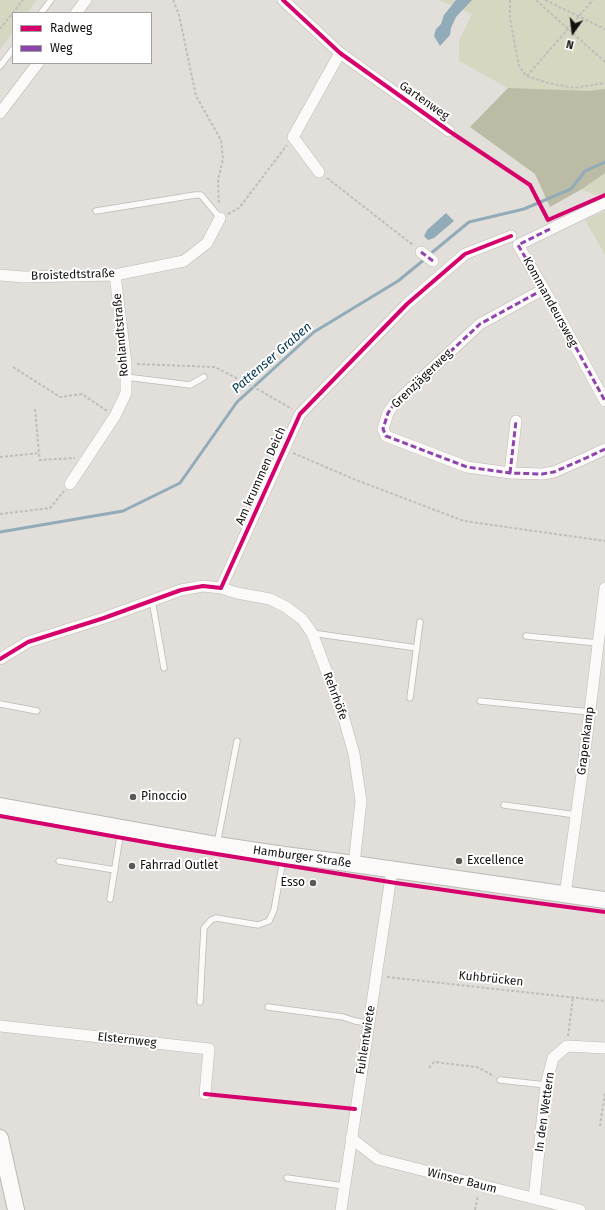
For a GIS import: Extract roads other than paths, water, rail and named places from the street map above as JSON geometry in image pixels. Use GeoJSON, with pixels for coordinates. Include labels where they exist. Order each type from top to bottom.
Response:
{"type":"FeatureCollection","features":[{"type":"Feature","properties":{"kind":"main road","name":"Hamburger Straße"},"geometry":{"type":"LineString","coordinates":[[0,806],[284,855],[605,900]]}},
{"type":"Feature","properties":{"kind":"main road"},"geometry":{"type":"LineString","coordinates":[[0,1138],[16,1210]]}},
{"type":"Feature","properties":{"kind":"street"},"geometry":{"type":"LineString","coordinates":[[77,12],[86,0]]}},
{"type":"Feature","properties":{"kind":"street","name":"Gartenweg"},"geometry":{"type":"LineString","coordinates":[[283,0],[340,53],[449,131]]}},
{"type":"Feature","properties":{"kind":"street"},"geometry":{"type":"LineString","coordinates":[[319,172],[293,137],[340,53]]}},
{"type":"Feature","properties":{"kind":"street"},"geometry":{"type":"LineString","coordinates":[[2,107],[37,64]]}},
{"type":"Feature","properties":{"kind":"street","name":"Kommandeursweg"},"geometry":{"type":"LineString","coordinates":[[605,203],[518,245],[544,288],[605,401]]}},
{"type":"Feature","properties":{"kind":"street","name":"Broistedtstraße"},"geometry":{"type":"LineString","coordinates":[[0,275],[23,277],[115,275],[184,261],[208,243],[220,218]]}},
{"type":"Feature","properties":{"kind":"street","name":"Am krummen Deich"},"geometry":{"type":"LineString","coordinates":[[220,588],[300,414],[407,304],[465,254],[512,236]]}},
{"type":"Feature","properties":{"kind":"street"},"geometry":{"type":"LineString","coordinates":[[421,252],[433,261]]}},
{"type":"Feature","properties":{"kind":"street","name":"Rohlandtstraße"},"geometry":{"type":"LineString","coordinates":[[70,484],[115,416],[126,393],[126,363],[115,275]]}},
{"type":"Feature","properties":{"kind":"street","name":"Grenzjägerweg"},"geometry":{"type":"LineString","coordinates":[[544,288],[480,324],[394,404],[388,413],[383,429],[386,436],[467,467],[510,473],[542,474],[554,472],[605,449]]}},
{"type":"Feature","properties":{"kind":"street"},"geometry":{"type":"LineString","coordinates":[[510,473],[516,422]]}},
{"type":"Feature","properties":{"kind":"street"},"geometry":{"type":"LineString","coordinates":[[0,659],[28,642],[104,618],[181,590],[203,586],[220,588]]}},
{"type":"Feature","properties":{"kind":"street","name":"Rehrhöfe"},"geometry":{"type":"LineString","coordinates":[[220,588],[237,593],[270,599],[286,607],[302,619],[312,633],[343,715],[354,754],[361,801],[354,864]]}},
{"type":"Feature","properties":{"kind":"street","name":"Grapenkamp"},"geometry":{"type":"LineString","coordinates":[[565,894],[605,588]]}},
{"type":"Feature","properties":{"kind":"street","name":"Fuhlentwiete"},"geometry":{"type":"LineString","coordinates":[[341,1210],[392,870]]}},
{"type":"Feature","properties":{"kind":"street","name":"Elsternweg"},"geometry":{"type":"LineString","coordinates":[[0,1026],[209,1049],[205,1094]]}},
{"type":"Feature","properties":{"kind":"street","name":"In den Wettern"},"geometry":{"type":"LineString","coordinates":[[534,1198],[546,1085],[553,1058],[567,1046],[605,1048]]}},
{"type":"Feature","properties":{"kind":"street","name":"Winser Baum"},"geometry":{"type":"LineString","coordinates":[[351,1138],[378,1159],[580,1210]]}},
{"type":"Feature","properties":{"kind":"lane"},"geometry":{"type":"LineString","coordinates":[[42,12],[51,0]]}},
{"type":"Feature","properties":{"kind":"lane"},"geometry":{"type":"LineString","coordinates":[[0,66],[12,50]]}},
{"type":"Feature","properties":{"kind":"lane"},"geometry":{"type":"LineString","coordinates":[[96,211],[201,195],[220,218]]}},
{"type":"Feature","properties":{"kind":"lane"},"geometry":{"type":"LineString","coordinates":[[126,377],[190,385],[204,377]]}},
{"type":"Feature","properties":{"kind":"lane"},"geometry":{"type":"LineString","coordinates":[[152,600],[164,668]]}},
{"type":"Feature","properties":{"kind":"lane"},"geometry":{"type":"LineString","coordinates":[[410,698],[420,622]]}},
{"type":"Feature","properties":{"kind":"lane"},"geometry":{"type":"LineString","coordinates":[[312,633],[417,648]]}},
{"type":"Feature","properties":{"kind":"lane"},"geometry":{"type":"LineString","coordinates":[[526,636],[598,643]]}},
{"type":"Feature","properties":{"kind":"lane"},"geometry":{"type":"LineString","coordinates":[[480,701],[590,712]]}},
{"type":"Feature","properties":{"kind":"lane"},"geometry":{"type":"LineString","coordinates":[[0,704],[37,711]]}},
{"type":"Feature","properties":{"kind":"lane"},"geometry":{"type":"LineString","coordinates":[[217,844],[237,741]]}},
{"type":"Feature","properties":{"kind":"lane"},"geometry":{"type":"LineString","coordinates":[[504,805],[576,815]]}},
{"type":"Feature","properties":{"kind":"lane"},"geometry":{"type":"LineString","coordinates":[[110,899],[122,827]]}},
{"type":"Feature","properties":{"kind":"lane"},"geometry":{"type":"LineString","coordinates":[[60,861],[115,870]]}},
{"type":"Feature","properties":{"kind":"lane"},"geometry":{"type":"LineString","coordinates":[[200,1002],[204,928],[211,920],[216,918],[258,925],[268,921],[274,910],[282,865]]}},
{"type":"Feature","properties":{"kind":"lane"},"geometry":{"type":"LineString","coordinates":[[268,1007],[343,1017],[368,1023]]}},
{"type":"Feature","properties":{"kind":"lane"},"geometry":{"type":"LineString","coordinates":[[500,1080],[546,1085]]}},
{"type":"Feature","properties":{"kind":"lane"},"geometry":{"type":"LineString","coordinates":[[287,1178],[344,1186]]}},
{"type":"Feature","properties":{"kind":"water"},"geometry":{"type":"Polygon","coordinates":[[[456,0],[472,0],[456,17],[451,28],[450,35],[440,46],[434,36],[436,29],[441,24],[444,15],[456,0]]]}},
{"type":"Feature","properties":{"kind":"water"},"geometry":{"type":"Polygon","coordinates":[[[446,213],[454,221],[434,238],[428,240],[424,236],[427,230],[446,213]]]}},
{"type":"Feature","properties":{"kind":"waterway","name":"Pattenser Graben"},"geometry":{"type":"LineString","coordinates":[[429,255],[469,222],[524,209],[571,189],[585,171],[605,162]]}},
{"type":"Feature","properties":{"kind":"waterway","name":"Pattenser Graben"},"geometry":{"type":"LineString","coordinates":[[0,532],[123,511],[180,483],[237,402],[314,332],[398,281],[425,259]]}},
{"type":"Feature","properties":{"kind":"place","name":"Pinoccio"},"geometry":{"type":"Point","coordinates":[133,797]}},
{"type":"Feature","properties":{"kind":"place","name":"Excellence"},"geometry":{"type":"Point","coordinates":[459,861]}},
{"type":"Feature","properties":{"kind":"place","name":"Fahrrad Outlet"},"geometry":{"type":"Point","coordinates":[132,866]}},
{"type":"Feature","properties":{"kind":"place","name":"Esso"},"geometry":{"type":"Point","coordinates":[313,883]}}]}
